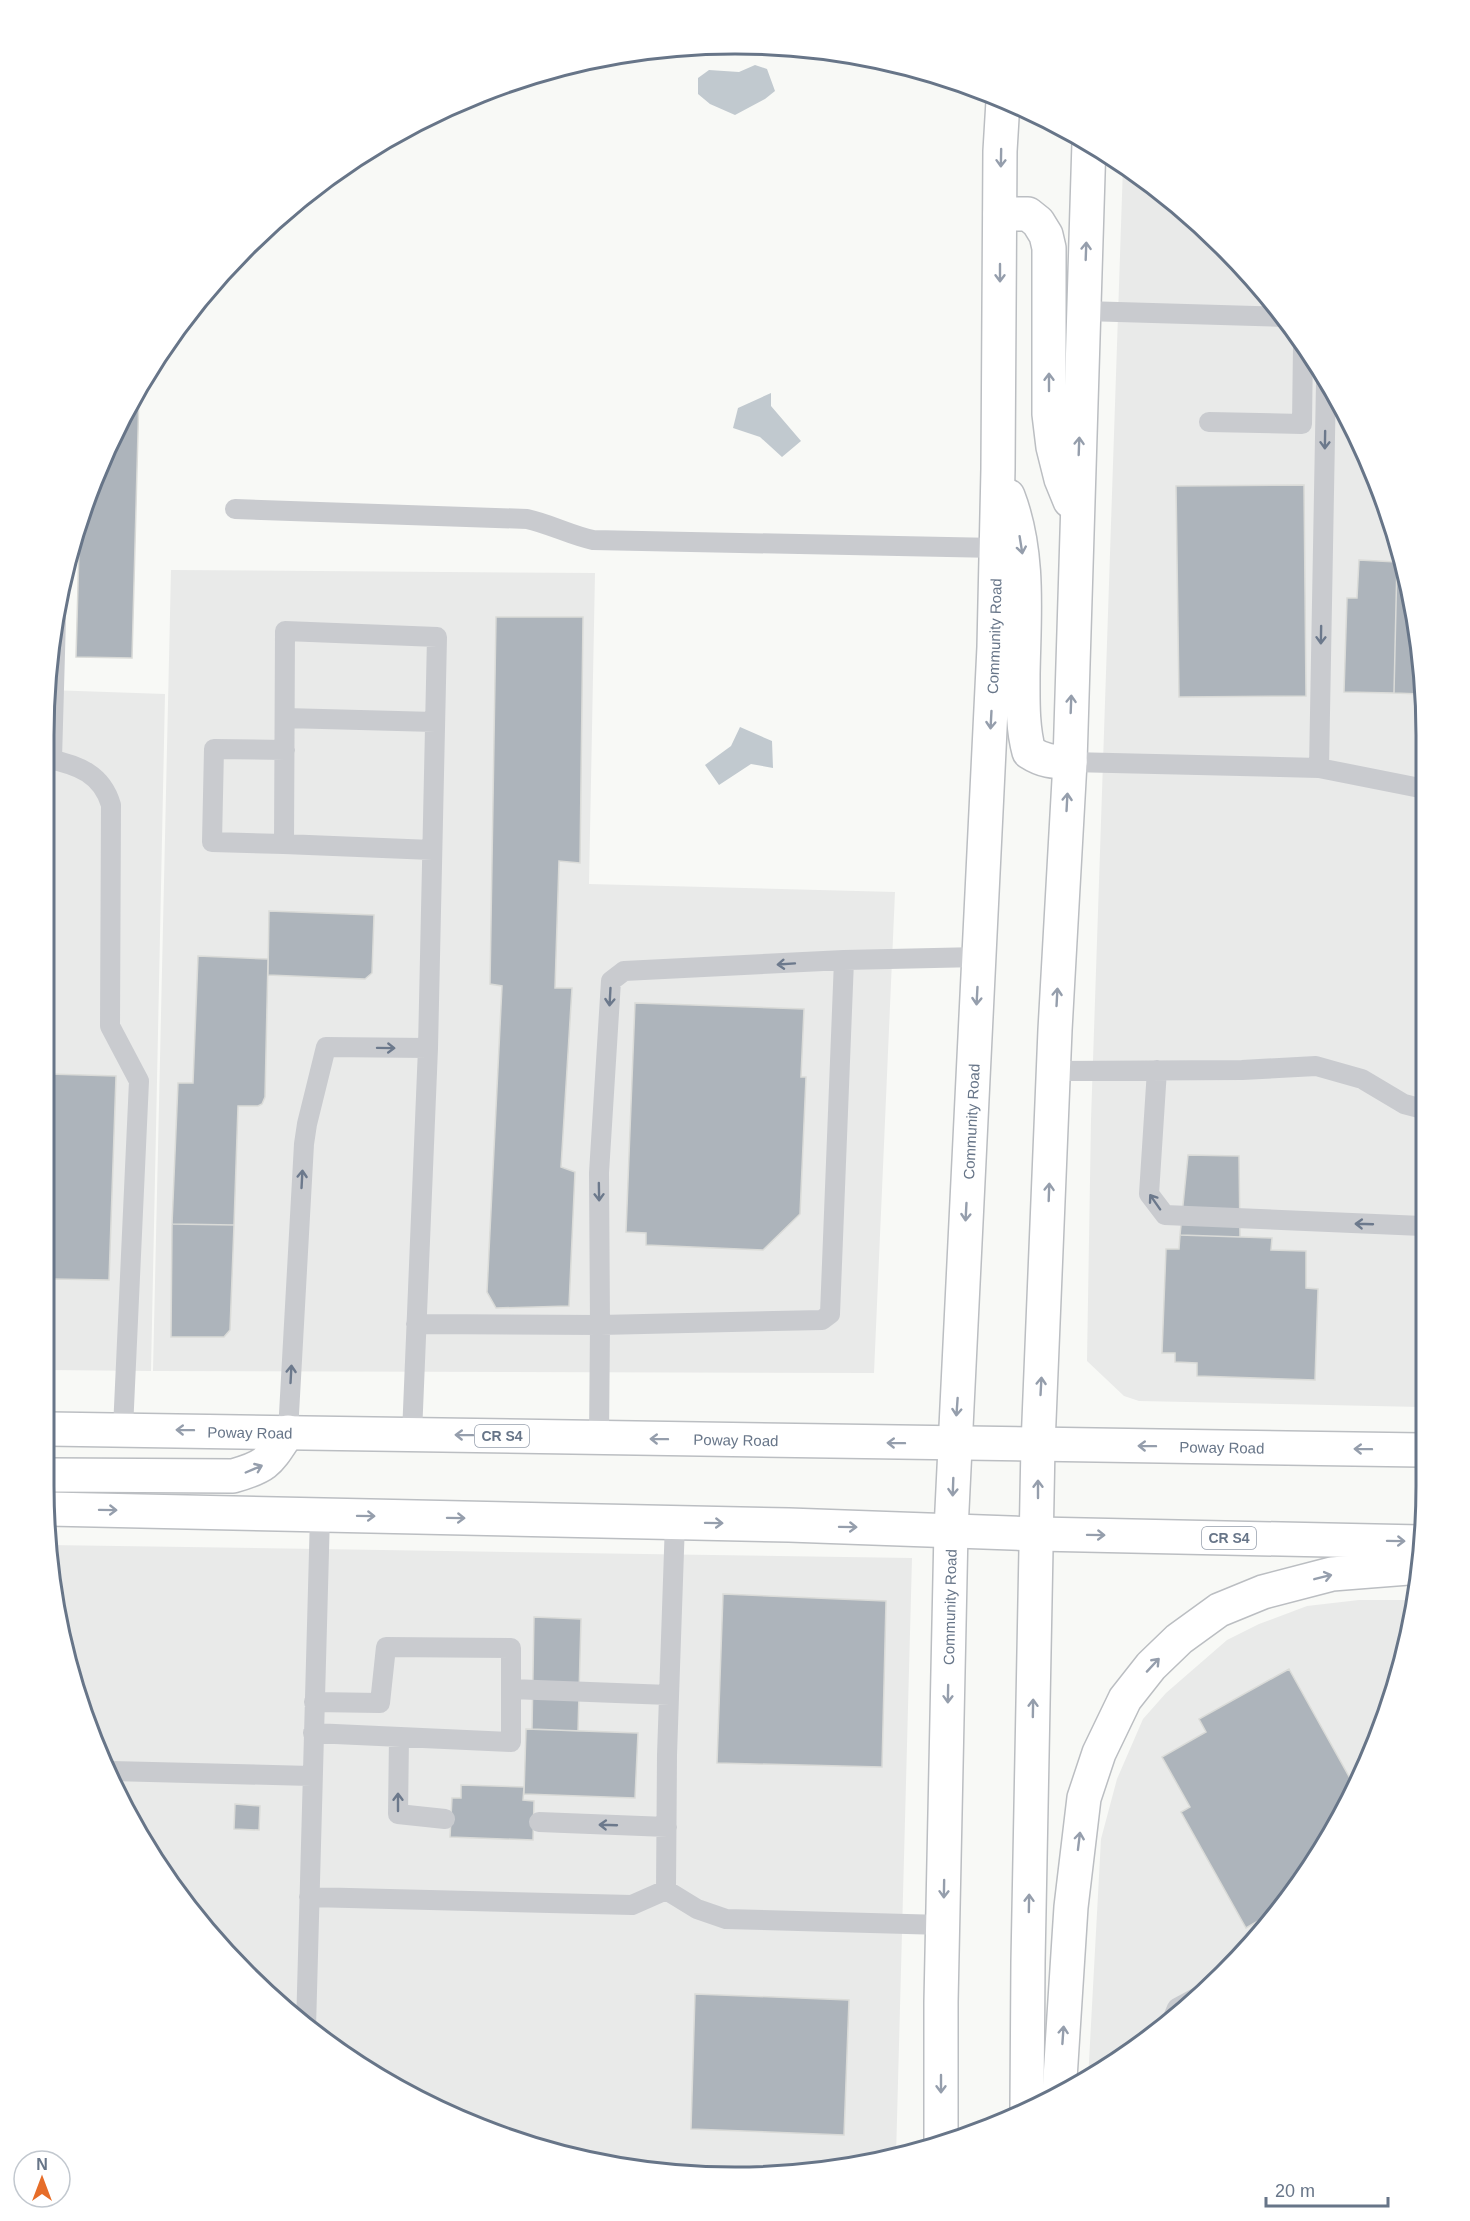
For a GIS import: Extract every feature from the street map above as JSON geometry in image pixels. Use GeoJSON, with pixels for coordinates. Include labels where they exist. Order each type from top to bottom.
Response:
{"type":"FeatureCollection","features":[{"type":"Feature","properties":{"kind":"main road","name":"Community Road"},"geometry":{"type":"LineString","coordinates":[[941,2135],[951,1530],[997,548],[1000,151],[1003,109]]}},
{"type":"Feature","properties":{"kind":"main road"},"geometry":{"type":"LineString","coordinates":[[1027,2101],[1038,1445],[1070,762],[1089,153]]}},
{"type":"Feature","properties":{"kind":"main road"},"geometry":{"type":"LineString","coordinates":[[1000,214],[1028,214],[1038,222],[1046,235],[1049,248],[1049,414],[1060,479],[1077,520]]}},
{"type":"Feature","properties":{"kind":"main road"},"geometry":{"type":"LineString","coordinates":[[998,470],[1011,504],[1021,543],[1024,590],[1023,692],[1026,741],[1029,752],[1041,760],[1070,762]]}},
{"type":"Feature","properties":{"kind":"main road","name":"Poway Road"},"geometry":{"type":"LineString","coordinates":[[54,1429],[1416,1450]]}},
{"type":"Feature","properties":{"kind":"main road"},"geometry":{"type":"LineString","coordinates":[[54,1475],[232,1476],[258,1469],[271,1458],[288,1432]]}},
{"type":"Feature","properties":{"kind":"main road","name":"CR S4"},"geometry":{"type":"LineString","coordinates":[[55,1509],[675,1522],[1038,1534],[1414,1542]]}},
{"type":"Feature","properties":{"kind":"main road"},"geometry":{"type":"LineString","coordinates":[[1060,2085],[1071,1907],[1084,1798],[1099,1752],[1125,1699],[1151,1666],[1179,1639],[1220,1611],[1263,1592],[1332,1574],[1411,1568]]}},
{"type":"Feature","properties":{"kind":"lane"},"geometry":{"type":"LineString","coordinates":[[1084,311],[1272,317]]}},
{"type":"Feature","properties":{"kind":"lane"},"geometry":{"type":"LineString","coordinates":[[1209,422],[1302,424],[1303,360]]}},
{"type":"Feature","properties":{"kind":"lane"},"geometry":{"type":"LineString","coordinates":[[1319,768],[1326,395]]}},
{"type":"Feature","properties":{"kind":"lane"},"geometry":{"type":"LineString","coordinates":[[235,508],[527,519],[545,523],[575,536],[594,540],[997,548]]}},
{"type":"Feature","properties":{"kind":"lane"},"geometry":{"type":"LineString","coordinates":[[284,844],[285,631],[437,637],[428,1048],[412,1434]]}},
{"type":"Feature","properties":{"kind":"lane"},"geometry":{"type":"LineString","coordinates":[[285,718],[435,722]]}},
{"type":"Feature","properties":{"kind":"lane"},"geometry":{"type":"LineString","coordinates":[[285,750],[214,749],[212,842],[432,850]]}},
{"type":"Feature","properties":{"kind":"lane"},"geometry":{"type":"LineString","coordinates":[[54,760],[76,766],[96,779],[106,790],[111,805],[110,1026],[140,1081],[123,1429]]}},
{"type":"Feature","properties":{"kind":"lane"},"geometry":{"type":"LineString","coordinates":[[1070,762],[1319,768],[1416,787]]}},
{"type":"Feature","properties":{"kind":"lane"},"geometry":{"type":"LineString","coordinates":[[599,1438],[599,1173],[610,981],[624,971],[844,960],[979,957]]}},
{"type":"Feature","properties":{"kind":"lane"},"geometry":{"type":"LineString","coordinates":[[416,1324],[600,1325],[822,1320],[830,1314],[844,960]]}},
{"type":"Feature","properties":{"kind":"lane"},"geometry":{"type":"LineString","coordinates":[[288,1432],[304,1144],[326,1047],[428,1048]]}},
{"type":"Feature","properties":{"kind":"lane"},"geometry":{"type":"LineString","coordinates":[[1054,1071],[1242,1070],[1316,1066],[1362,1079],[1404,1104],[1416,1107]]}},
{"type":"Feature","properties":{"kind":"lane"},"geometry":{"type":"LineString","coordinates":[[1157,1070],[1149,1194],[1165,1215],[1416,1226]]}},
{"type":"Feature","properties":{"kind":"lane"},"geometry":{"type":"LineString","coordinates":[[306,2015],[311,1776],[320,1515]]}},
{"type":"Feature","properties":{"kind":"lane"},"geometry":{"type":"LineString","coordinates":[[666,1890],[675,1522]]}},
{"type":"Feature","properties":{"kind":"lane"},"geometry":{"type":"LineString","coordinates":[[313,1733],[511,1742],[511,1648],[386,1647],[380,1703],[314,1702]]}},
{"type":"Feature","properties":{"kind":"lane"},"geometry":{"type":"LineString","coordinates":[[511,1689],[669,1695]]}},
{"type":"Feature","properties":{"kind":"lane"},"geometry":{"type":"LineString","coordinates":[[399,1737],[398,1814],[445,1819]]}},
{"type":"Feature","properties":{"kind":"lane"},"geometry":{"type":"LineString","coordinates":[[117,1771],[311,1776]]}},
{"type":"Feature","properties":{"kind":"lane"},"geometry":{"type":"LineString","coordinates":[[539,1822],[667,1827]]}},
{"type":"Feature","properties":{"kind":"lane"},"geometry":{"type":"LineString","coordinates":[[666,1890],[697,1909],[726,1919],[943,1925]]}},
{"type":"Feature","properties":{"kind":"lane"},"geometry":{"type":"LineString","coordinates":[[309,1897],[632,1905],[666,1890]]}},
{"type":"Feature","properties":{"kind":"shaded area"},"geometry":{"type":"Polygon","coordinates":[[[755,65],[767,69],[775,91],[735,115],[710,104],[698,94],[698,78],[709,70],[739,72],[755,65]]]}},
{"type":"Feature","properties":{"kind":"shaded area"},"geometry":{"type":"Polygon","coordinates":[[[1123,176],[1150,195],[1217,253],[1275,320],[1325,394],[1346,434],[1380,516],[1393,559],[1403,602],[1415,690],[1416,1407],[1139,1401],[1124,1396],[1087,1361],[1091,1120],[1123,176]]]}},
{"type":"Feature","properties":{"kind":"shaded area"},"geometry":{"type":"Polygon","coordinates":[[[771,393],[771,406],[801,441],[782,457],[760,437],[733,428],[738,408],[771,393]]]}},
{"type":"Feature","properties":{"kind":"shaded area"},"geometry":{"type":"Polygon","coordinates":[[[171,570],[595,573],[589,884],[895,892],[874,1373],[153,1371],[171,570]]]}},
{"type":"Feature","properties":{"kind":"shaded area"},"geometry":{"type":"Polygon","coordinates":[[[55,690],[165,694],[151,1371],[54,1370],[55,690]]]}},
{"type":"Feature","properties":{"kind":"shaded area"},"geometry":{"type":"Polygon","coordinates":[[[740,727],[772,741],[773,768],[751,764],[719,785],[705,765],[731,746],[740,727]]]}},
{"type":"Feature","properties":{"kind":"shaded area"},"geometry":{"type":"Polygon","coordinates":[[[57,1545],[912,1558],[896,2147],[824,2161],[780,2166],[735,2167],[690,2166],[602,2154],[516,2131],[474,2115],[394,2076],[357,2052],[320,2026],[253,1968],[195,1901],[145,1826],[124,1787],[90,1705],[77,1662],[67,1619],[57,1545]]]}},
{"type":"Feature","properties":{"kind":"shaded area"},"geometry":{"type":"Polygon","coordinates":[[[1359,1600],[1406,1600],[1393,1662],[1380,1705],[1346,1787],[1325,1827],[1275,1901],[1217,1968],[1150,2026],[1089,2068],[1101,1839],[1117,1779],[1143,1719],[1166,1693],[1227,1640],[1259,1624],[1307,1606],[1359,1600]]]}},
{"type":"Feature","properties":{"kind":"building"},"geometry":{"type":"Polygon","coordinates":[[[139,406],[132,658],[76,657],[79,553],[106,474],[139,406]]]}},
{"type":"Feature","properties":{"kind":"building"},"geometry":{"type":"Polygon","coordinates":[[[1304,485],[1306,696],[1179,697],[1176,486],[1304,485]]]}},
{"type":"Feature","properties":{"kind":"building"},"geometry":{"type":"Polygon","coordinates":[[[1359,560],[1394,562],[1397,575],[1394,693],[1344,692],[1347,598],[1357,598],[1359,560]]]}},
{"type":"Feature","properties":{"kind":"building"},"geometry":{"type":"Polygon","coordinates":[[[1397,575],[1410,646],[1415,694],[1394,693],[1397,575]]]}},
{"type":"Feature","properties":{"kind":"building"},"geometry":{"type":"Polygon","coordinates":[[[496,617],[583,617],[580,863],[559,861],[555,988],[572,988],[561,1167],[575,1172],[569,1306],[496,1308],[487,1292],[502,986],[490,984],[496,617]]]}},
{"type":"Feature","properties":{"kind":"building"},"geometry":{"type":"Polygon","coordinates":[[[269,911],[374,915],[372,973],[365,979],[268,975],[269,911]]]}},
{"type":"Feature","properties":{"kind":"building"},"geometry":{"type":"Polygon","coordinates":[[[198,956],[268,959],[265,1097],[262,1104],[258,1106],[238,1106],[234,1225],[172,1224],[178,1083],[193,1083],[198,956]]]}},
{"type":"Feature","properties":{"kind":"building"},"geometry":{"type":"Polygon","coordinates":[[[635,1003],[804,1009],[801,1077],[806,1077],[800,1214],[763,1250],[646,1245],[646,1233],[626,1232],[635,1003]]]}},
{"type":"Feature","properties":{"kind":"building"},"geometry":{"type":"Polygon","coordinates":[[[54,1074],[116,1076],[109,1280],[54,1279],[54,1074]]]}},
{"type":"Feature","properties":{"kind":"building"},"geometry":{"type":"Polygon","coordinates":[[[1188,1155],[1239,1156],[1240,1237],[1180,1235],[1188,1155]]]}},
{"type":"Feature","properties":{"kind":"building"},"geometry":{"type":"Polygon","coordinates":[[[172,1224],[234,1225],[230,1330],[224,1337],[171,1337],[172,1224]]]}},
{"type":"Feature","properties":{"kind":"building"},"geometry":{"type":"Polygon","coordinates":[[[1180,1235],[1272,1238],[1271,1250],[1306,1251],[1306,1288],[1318,1289],[1315,1380],[1197,1376],[1197,1363],[1175,1362],[1175,1353],[1162,1353],[1166,1249],[1179,1249],[1180,1235]]]}},
{"type":"Feature","properties":{"kind":"building"},"geometry":{"type":"Polygon","coordinates":[[[723,1594],[886,1601],[882,1767],[717,1763],[723,1594]]]}},
{"type":"Feature","properties":{"kind":"building"},"geometry":{"type":"Polygon","coordinates":[[[534,1617],[581,1619],[578,1731],[532,1729],[534,1617]]]}},
{"type":"Feature","properties":{"kind":"building"},"geometry":{"type":"Polygon","coordinates":[[[1289,1669],[1350,1778],[1325,1827],[1301,1864],[1259,1920],[1246,1928],[1181,1812],[1190,1807],[1162,1757],[1206,1732],[1199,1719],[1289,1669]]]}},
{"type":"Feature","properties":{"kind":"building"},"geometry":{"type":"Polygon","coordinates":[[[526,1729],[638,1733],[635,1798],[524,1794],[526,1729]]]}},
{"type":"Feature","properties":{"kind":"building"},"geometry":{"type":"Polygon","coordinates":[[[461,1785],[524,1787],[523,1800],[534,1801],[533,1840],[450,1837],[452,1798],[461,1798],[461,1785]]]}},
{"type":"Feature","properties":{"kind":"building"},"geometry":{"type":"Polygon","coordinates":[[[235,1804],[260,1806],[259,1830],[234,1829],[235,1804]]]}},
{"type":"Feature","properties":{"kind":"building"},"geometry":{"type":"Polygon","coordinates":[[[695,1994],[849,2000],[844,2135],[691,2129],[695,1994]]]}}]}
